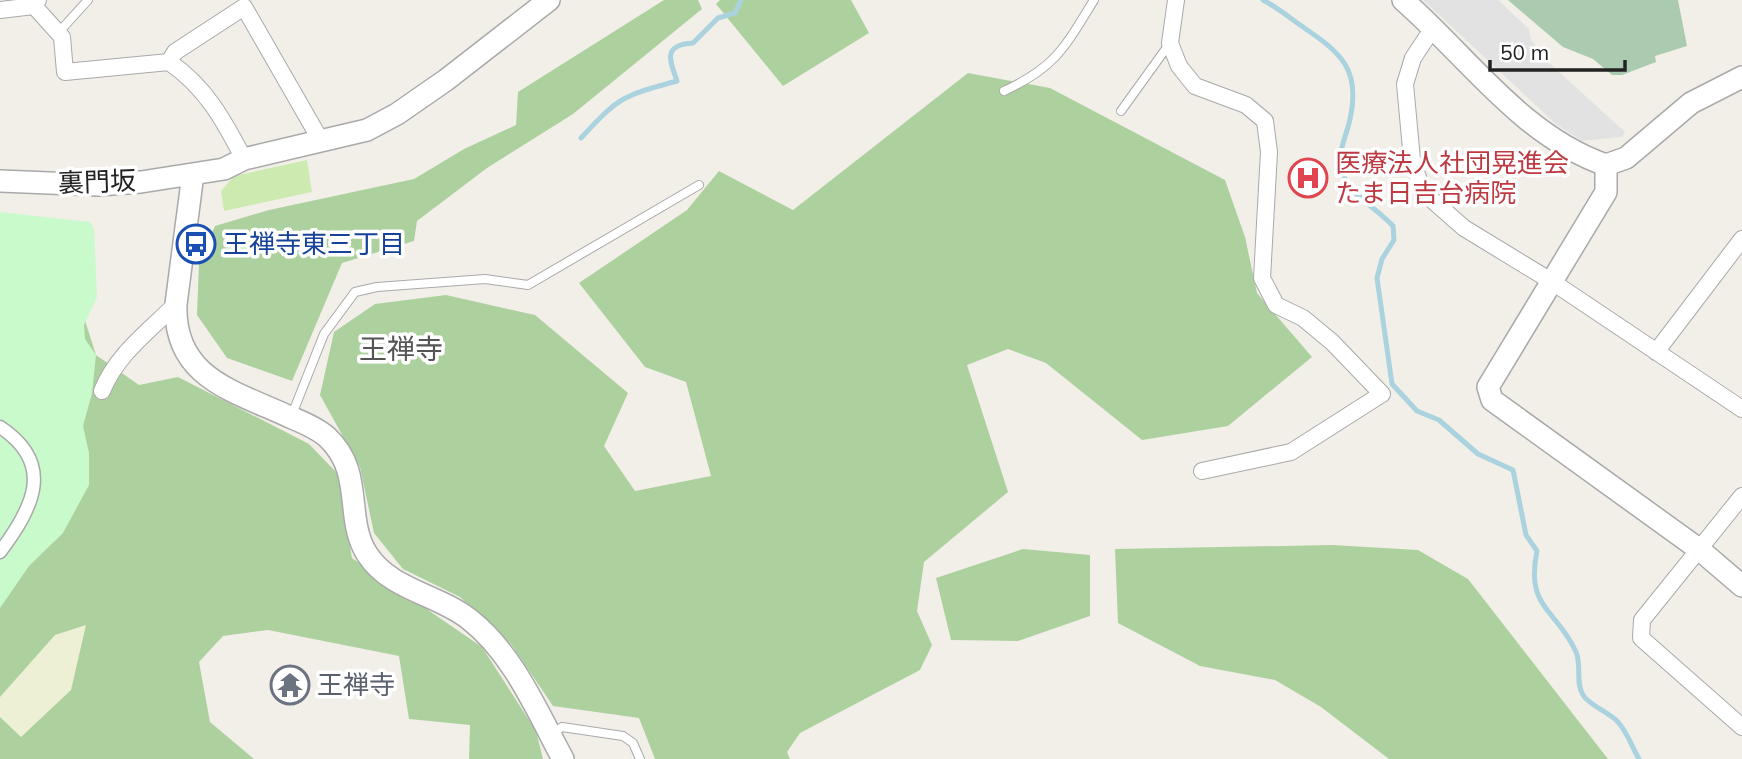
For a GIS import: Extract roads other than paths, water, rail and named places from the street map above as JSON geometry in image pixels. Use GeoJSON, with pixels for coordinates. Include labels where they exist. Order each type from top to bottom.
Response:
{"type":"FeatureCollection","features":[{"type":"Feature","properties":{"kind":"street","name":"裏門坂"},"geometry":{"type":"LineString","coordinates":[[0,181],[98,185],[193,174],[223,169],[244,159],[367,130],[397,114],[549,0]]}},
{"type":"Feature","properties":{"kind":"street"},"geometry":{"type":"LineString","coordinates":[[1176,0],[1170,43],[1179,66],[1195,86],[1245,105],[1265,121],[1269,152],[1262,278],[1276,305],[1303,318],[1332,342],[1382,394],[1291,452],[1202,471]]}},
{"type":"Feature","properties":{"kind":"street"},"geometry":{"type":"LineString","coordinates":[[1403,0],[1510,104],[1558,143],[1606,165],[1626,158],[1691,103],[1742,77]]}},
{"type":"Feature","properties":{"kind":"street"},"geometry":{"type":"LineString","coordinates":[[0,10],[36,3],[62,37],[65,72],[169,62],[188,75],[218,109],[244,159]]}},
{"type":"Feature","properties":{"kind":"street"},"geometry":{"type":"LineString","coordinates":[[169,62],[175,52],[244,7],[321,141]]}},
{"type":"Feature","properties":{"kind":"street"},"geometry":{"type":"LineString","coordinates":[[1433,28],[1413,58],[1405,84],[1412,160],[1423,192],[1464,228],[1551,281],[1742,408]]}},
{"type":"Feature","properties":{"kind":"street"},"geometry":{"type":"LineString","coordinates":[[1606,165],[1606,192],[1489,387],[1492,400],[1700,550],[1742,586]]}},
{"type":"Feature","properties":{"kind":"street"},"geometry":{"type":"LineString","coordinates":[[193,174],[176,304],[178,337],[195,366],[226,388],[326,436],[339,451],[354,490],[362,545],[373,563],[386,576],[449,606],[483,630],[511,666],[563,759]]}},
{"type":"Feature","properties":{"kind":"street"},"geometry":{"type":"LineString","coordinates":[[1656,352],[1742,239]]}},
{"type":"Feature","properties":{"kind":"street"},"geometry":{"type":"LineString","coordinates":[[102,391],[107,378],[129,348],[176,304]]}},
{"type":"Feature","properties":{"kind":"street"},"geometry":{"type":"LineString","coordinates":[[0,427],[16,437],[31,455],[34,479],[31,501],[17,529],[0,552]]}},
{"type":"Feature","properties":{"kind":"street"},"geometry":{"type":"LineString","coordinates":[[1742,496],[1642,620],[1641,638],[1742,727]]}},
{"type":"Feature","properties":{"kind":"lane"},"geometry":{"type":"LineString","coordinates":[[59,32],[88,0]]}},
{"type":"Feature","properties":{"kind":"lane"},"geometry":{"type":"LineString","coordinates":[[1004,91],[1048,67],[1064,50],[1094,0]]}},
{"type":"Feature","properties":{"kind":"lane"},"geometry":{"type":"LineString","coordinates":[[1121,111],[1170,43]]}},
{"type":"Feature","properties":{"kind":"lane"},"geometry":{"type":"LineString","coordinates":[[291,417],[324,334],[355,292],[377,287],[485,279],[528,285],[699,185]]}},
{"type":"Feature","properties":{"kind":"lane"},"geometry":{"type":"LineString","coordinates":[[549,735],[562,727],[612,733],[633,743],[640,759]]}},
{"type":"Feature","properties":{"kind":"waterway"},"geometry":{"type":"LineString","coordinates":[[581,138],[623,99],[677,81],[671,60],[673,50],[683,44],[693,43],[718,18],[735,13],[741,0]]}},
{"type":"Feature","properties":{"kind":"waterway"},"geometry":{"type":"LineString","coordinates":[[1263,0],[1328,45],[1345,64],[1350,75],[1353,102],[1340,165],[1350,187],[1393,226],[1394,240],[1382,259],[1377,278],[1392,384],[1417,411],[1439,420],[1478,454],[1513,470],[1526,535],[1537,551],[1534,570],[1539,597],[1576,652],[1579,685],[1583,695],[1621,725],[1639,759]]}},
{"type":"Feature","properties":{"kind":"place","name":"医療法人社団晃進会 たま日吉台病院"},"geometry":{"type":"Point","coordinates":[1308,178]}},
{"type":"Feature","properties":{"kind":"place","name":"王禅寺東三丁目"},"geometry":{"type":"Point","coordinates":[196,244]}},
{"type":"Feature","properties":{"kind":"place","name":"王禅寺"},"geometry":{"type":"Point","coordinates":[290,685]}},
{"type":"Feature","properties":{"kind":"district","name":"王禅寺"},"geometry":{"type":"Point","coordinates":[401,349]}}]}
